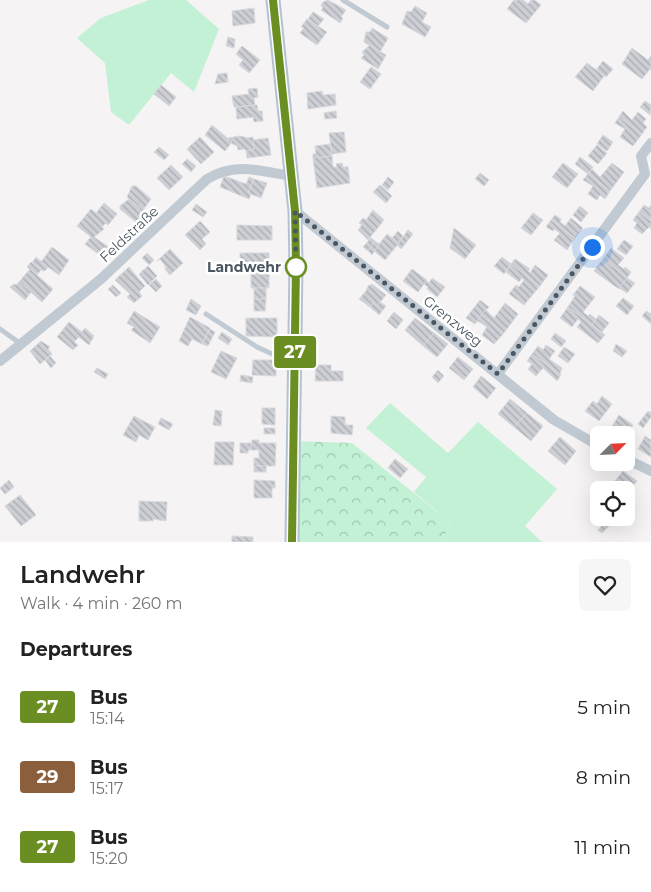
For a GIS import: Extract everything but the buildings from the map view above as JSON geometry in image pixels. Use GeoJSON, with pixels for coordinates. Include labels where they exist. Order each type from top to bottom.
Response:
{"type":"FeatureCollection","features":[{"type":"Feature","properties":{"kind":"main road"},"geometry":{"type":"LineString","coordinates":[[273,0],[295,211],[292,542]]}},
{"type":"Feature","properties":{"kind":"street"},"geometry":{"type":"LineString","coordinates":[[498,374],[648,174],[641,156],[651,143]]}},
{"type":"Feature","properties":{"kind":"street","name":"Feldstraße"},"geometry":{"type":"LineString","coordinates":[[0,361],[101,279],[207,179],[217,173],[244,169],[291,176]]}},
{"type":"Feature","properties":{"kind":"street","name":"Grenzweg"},"geometry":{"type":"LineString","coordinates":[[295,211],[554,420],[590,441]]}},
{"type":"Feature","properties":{"kind":"street"},"geometry":{"type":"LineString","coordinates":[[635,463],[651,470]]}},
{"type":"Feature","properties":{"kind":"lane"},"geometry":{"type":"LineString","coordinates":[[343,0],[387,28]]}},
{"type":"Feature","properties":{"kind":"lane"},"geometry":{"type":"LineString","coordinates":[[206,314],[258,347],[295,364]]}},
{"type":"Feature","properties":{"kind":"lane"},"geometry":{"type":"LineString","coordinates":[[0,330],[21,344]]}},
{"type":"Feature","properties":{"kind":"green space"},"geometry":{"type":"Polygon","coordinates":[[[149,0],[186,0],[219,29],[194,92],[171,73],[129,125],[111,112],[105,63],[77,38],[101,18],[149,0]]]}},
{"type":"Feature","properties":{"kind":"green space"},"geometry":{"type":"Polygon","coordinates":[[[390,403],[448,453],[478,422],[557,489],[525,526],[542,542],[441,542],[451,523],[414,492],[426,477],[366,428],[390,403]]]}},
{"type":"Feature","properties":{"kind":"green space"},"geometry":{"type":"Polygon","coordinates":[[[293,441],[352,443],[451,523],[441,542],[292,542],[293,441]]]}},
{"type":"Feature","properties":{"kind":"bus line","name":"27"},"geometry":{"type":"LineString","coordinates":[[273,0],[295,211],[292,542]]}},
{"type":"Feature","properties":{"kind":"place","name":"Landwehr"},"geometry":{"type":"Point","coordinates":[296,267]}},
{"type":"Feature","properties":{"kind":"route"},"geometry":{"type":"LineString","coordinates":[[296,267],[295,211],[498,374],[592,247]]}}]}
